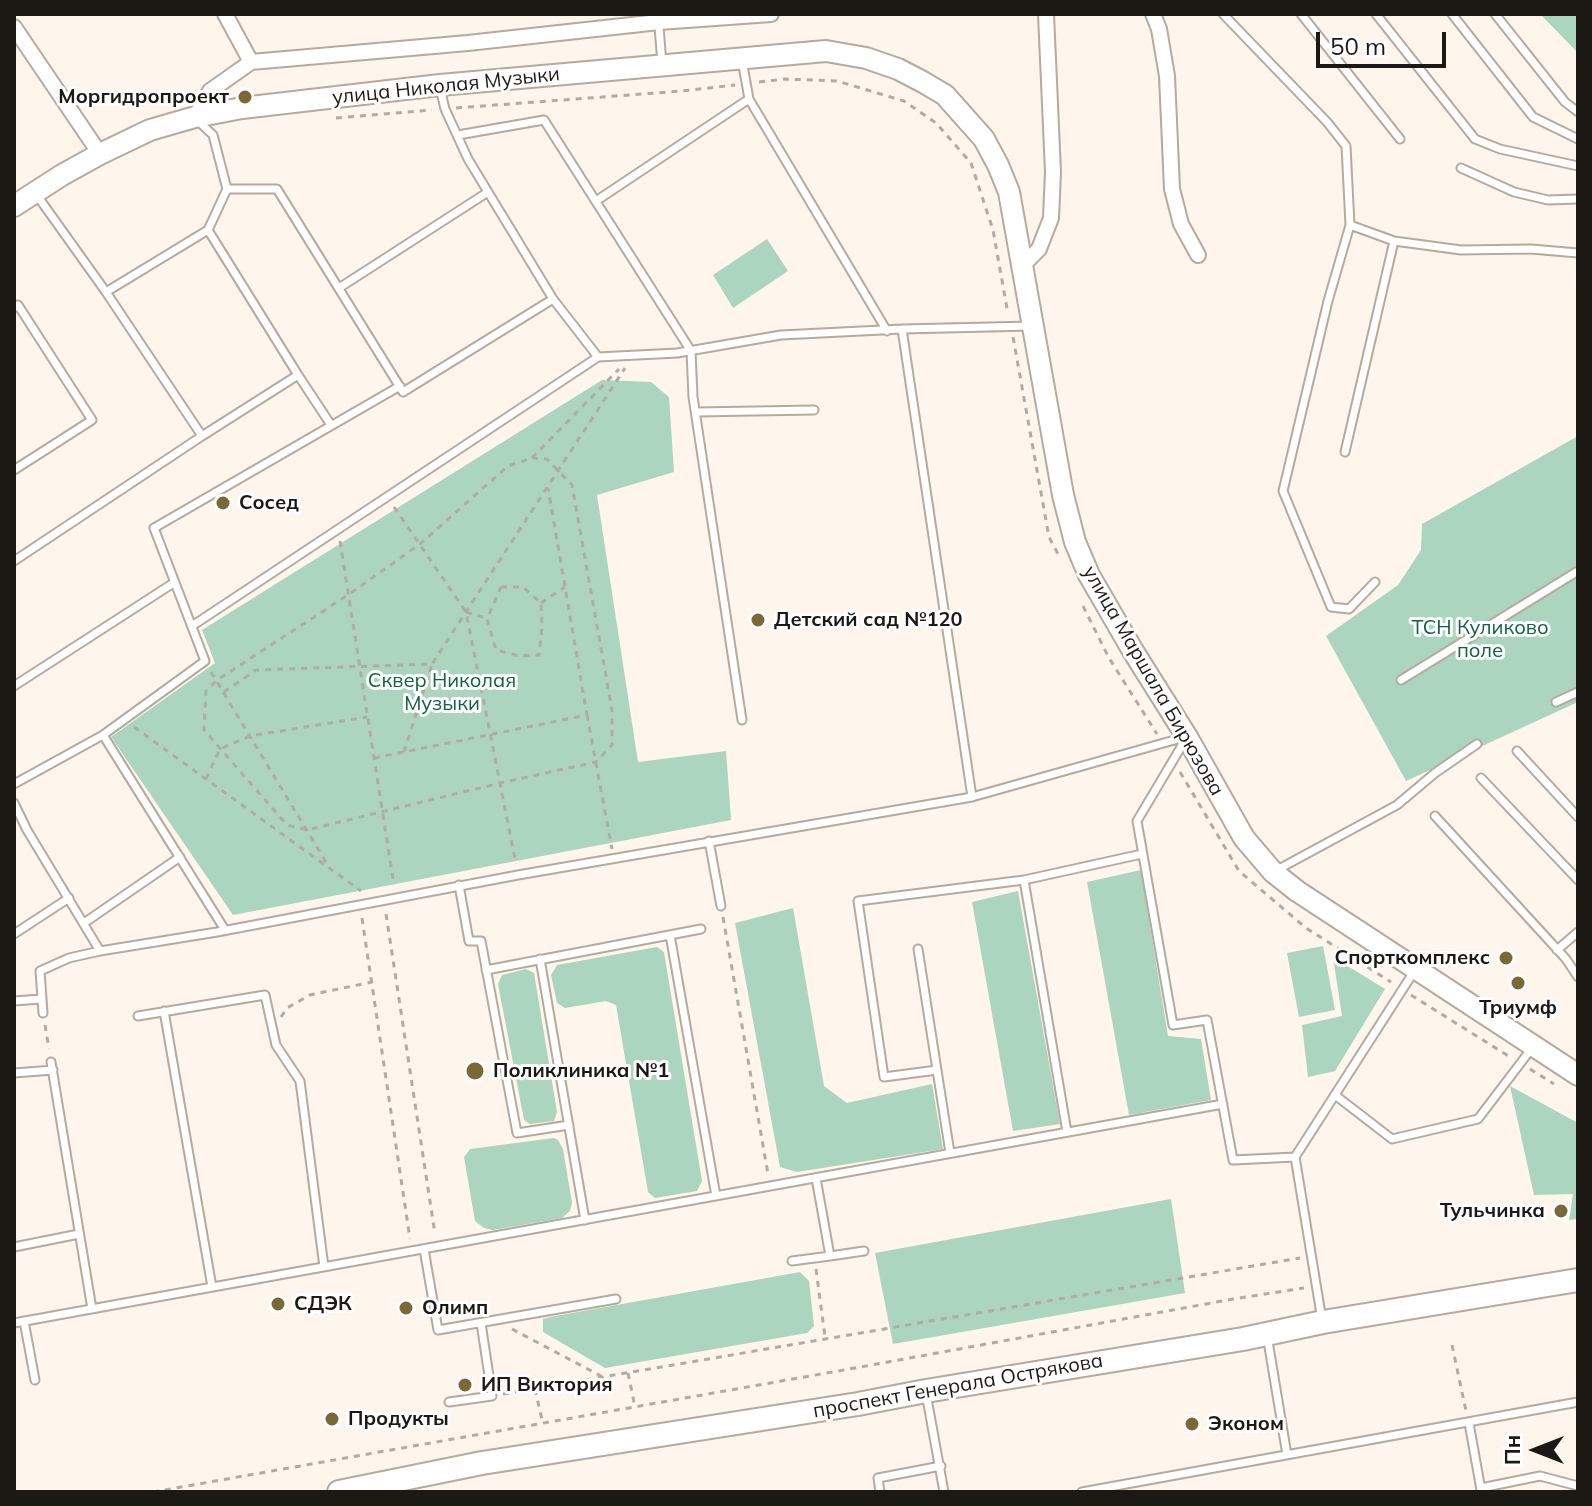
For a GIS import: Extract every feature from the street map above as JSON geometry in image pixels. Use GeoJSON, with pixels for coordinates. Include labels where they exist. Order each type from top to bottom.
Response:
{"type":"FeatureCollection","features":[{"type":"Feature","properties":{"kind":"main road","name":"улица Николая Музыки"},"geometry":{"type":"LineString","coordinates":[[14,206],[100,154],[150,130],[242,108],[440,85],[826,51],[866,58],[898,69]]}},
{"type":"Feature","properties":{"kind":"main road","name":"улица Маршала Бирюзова"},"geometry":{"type":"LineString","coordinates":[[898,69],[945,95],[969,119],[998,165],[1009,192],[1063,495],[1075,542],[1089,575],[1244,838],[1273,872],[1297,891],[1578,1075]]}},
{"type":"Feature","properties":{"kind":"main road","name":"проспект Генерала Острякова"},"geometry":{"type":"LineString","coordinates":[[339,1492],[425,1479],[649,1436],[858,1404],[1578,1280]]}},
{"type":"Feature","properties":{"kind":"street"},"geometry":{"type":"LineString","coordinates":[[225,14],[251,62]]}},
{"type":"Feature","properties":{"kind":"street"},"geometry":{"type":"LineString","coordinates":[[195,117],[210,91],[251,62],[468,43],[659,18],[771,14]]}},
{"type":"Feature","properties":{"kind":"street"},"geometry":{"type":"LineString","coordinates":[[1023,265],[1039,249],[1051,218],[1053,172],[1046,14]]}},
{"type":"Feature","properties":{"kind":"street"},"geometry":{"type":"LineString","coordinates":[[1153,14],[1159,29],[1167,76],[1172,189],[1181,224],[1198,255]]}},
{"type":"Feature","properties":{"kind":"street"},"geometry":{"type":"LineString","coordinates":[[14,27],[100,154]]}},
{"type":"Feature","properties":{"kind":"lane"},"geometry":{"type":"LineString","coordinates":[[1223,14],[1327,122],[1346,146],[1350,225],[1328,301],[1283,491],[1331,607],[1349,609],[1375,582]]}},
{"type":"Feature","properties":{"kind":"lane"},"geometry":{"type":"LineString","coordinates":[[1301,14],[1400,139]]}},
{"type":"Feature","properties":{"kind":"lane"},"geometry":{"type":"LineString","coordinates":[[1376,14],[1475,139],[1500,149],[1578,166]]}},
{"type":"Feature","properties":{"kind":"lane"},"geometry":{"type":"LineString","coordinates":[[1452,14],[1533,117],[1578,139]]}},
{"type":"Feature","properties":{"kind":"lane"},"geometry":{"type":"LineString","coordinates":[[1495,14],[1565,102],[1578,112]]}},
{"type":"Feature","properties":{"kind":"lane"},"geometry":{"type":"LineString","coordinates":[[659,18],[662,67]]}},
{"type":"Feature","properties":{"kind":"lane"},"geometry":{"type":"LineString","coordinates":[[742,58],[749,99],[887,331]]}},
{"type":"Feature","properties":{"kind":"lane"},"geometry":{"type":"LineString","coordinates":[[440,85],[445,109],[468,159],[553,299],[598,357]]}},
{"type":"Feature","properties":{"kind":"lane"},"geometry":{"type":"LineString","coordinates":[[596,201],[749,99]]}},
{"type":"Feature","properties":{"kind":"lane"},"geometry":{"type":"LineString","coordinates":[[106,292],[208,230],[227,189],[213,135],[195,117]]}},
{"type":"Feature","properties":{"kind":"lane"},"geometry":{"type":"LineString","coordinates":[[458,135],[544,120],[691,351],[693,397],[742,720]]}},
{"type":"Feature","properties":{"kind":"lane"},"geometry":{"type":"LineString","coordinates":[[1461,168],[1514,192],[1548,200],[1578,199]]}},
{"type":"Feature","properties":{"kind":"lane"},"geometry":{"type":"LineString","coordinates":[[227,189],[277,189],[403,392],[553,299]]}},
{"type":"Feature","properties":{"kind":"lane"},"geometry":{"type":"LineString","coordinates":[[35,192],[202,436]]}},
{"type":"Feature","properties":{"kind":"lane"},"geometry":{"type":"LineString","coordinates":[[339,288],[488,192]]}},
{"type":"Feature","properties":{"kind":"lane"},"geometry":{"type":"LineString","coordinates":[[1350,225],[1394,241],[1461,250],[1531,249],[1578,253]]}},
{"type":"Feature","properties":{"kind":"lane"},"geometry":{"type":"LineString","coordinates":[[208,230],[331,425]]}},
{"type":"Feature","properties":{"kind":"lane"},"geometry":{"type":"LineString","coordinates":[[1345,452],[1394,241]]}},
{"type":"Feature","properties":{"kind":"lane"},"geometry":{"type":"LineString","coordinates":[[14,308],[18,305],[92,420],[14,470]]}},
{"type":"Feature","properties":{"kind":"lane"},"geometry":{"type":"LineString","coordinates":[[192,626],[598,357],[691,351],[781,335],[1033,326]]}},
{"type":"Feature","properties":{"kind":"lane"},"geometry":{"type":"LineString","coordinates":[[902,329],[972,797]]}},
{"type":"Feature","properties":{"kind":"lane"},"geometry":{"type":"LineString","coordinates":[[14,561],[298,375]]}},
{"type":"Feature","properties":{"kind":"lane"},"geometry":{"type":"LineString","coordinates":[[14,784],[103,735],[205,661],[154,528],[400,386]]}},
{"type":"Feature","properties":{"kind":"lane"},"geometry":{"type":"LineString","coordinates":[[696,412],[814,410]]}},
{"type":"Feature","properties":{"kind":"lane"},"geometry":{"type":"LineString","coordinates":[[1401,680],[1578,571]]}},
{"type":"Feature","properties":{"kind":"lane"},"geometry":{"type":"LineString","coordinates":[[14,686],[175,582]]}},
{"type":"Feature","properties":{"kind":"lane"},"geometry":{"type":"LineString","coordinates":[[1556,702],[1578,692]]}},
{"type":"Feature","properties":{"kind":"lane"},"geometry":{"type":"LineString","coordinates":[[103,735],[225,930]]}},
{"type":"Feature","properties":{"kind":"lane"},"geometry":{"type":"LineString","coordinates":[[43,1013],[40,971],[69,958],[459,885],[972,797],[1187,737]]}},
{"type":"Feature","properties":{"kind":"lane"},"geometry":{"type":"LineString","coordinates":[[1187,737],[1137,821],[1173,1025],[1207,1020],[1233,1160],[1295,1157]]}},
{"type":"Feature","properties":{"kind":"lane"},"geometry":{"type":"LineString","coordinates":[[1273,872],[1397,805],[1435,773],[1477,744]]}},
{"type":"Feature","properties":{"kind":"lane"},"geometry":{"type":"LineString","coordinates":[[1517,751],[1578,817]]}},
{"type":"Feature","properties":{"kind":"lane"},"geometry":{"type":"LineString","coordinates":[[1481,778],[1578,880]]}},
{"type":"Feature","properties":{"kind":"lane"},"geometry":{"type":"LineString","coordinates":[[14,803],[100,951]]}},
{"type":"Feature","properties":{"kind":"lane"},"geometry":{"type":"LineString","coordinates":[[1435,816],[1578,977]]}},
{"type":"Feature","properties":{"kind":"lane"},"geometry":{"type":"LineString","coordinates":[[709,841],[721,906]]}},
{"type":"Feature","properties":{"kind":"lane"},"geometry":{"type":"LineString","coordinates":[[937,1070],[884,1077],[858,901],[1024,880],[1142,854]]}},
{"type":"Feature","properties":{"kind":"lane"},"geometry":{"type":"LineString","coordinates":[[84,923],[180,857]]}},
{"type":"Feature","properties":{"kind":"lane"},"geometry":{"type":"LineString","coordinates":[[1024,880],[1067,1132]]}},
{"type":"Feature","properties":{"kind":"lane"},"geometry":{"type":"LineString","coordinates":[[459,885],[469,941],[481,941],[517,1133],[569,1125]]}},
{"type":"Feature","properties":{"kind":"lane"},"geometry":{"type":"LineString","coordinates":[[14,934],[69,898]]}},
{"type":"Feature","properties":{"kind":"lane"},"geometry":{"type":"LineString","coordinates":[[486,970],[701,929]]}},
{"type":"Feature","properties":{"kind":"lane"},"geometry":{"type":"LineString","coordinates":[[1557,950],[1578,932]]}},
{"type":"Feature","properties":{"kind":"lane"},"geometry":{"type":"LineString","coordinates":[[670,935],[716,1196]]}},
{"type":"Feature","properties":{"kind":"lane"},"geometry":{"type":"LineString","coordinates":[[918,949],[950,1153]]}},
{"type":"Feature","properties":{"kind":"lane"},"geometry":{"type":"LineString","coordinates":[[540,959],[585,1220]]}},
{"type":"Feature","properties":{"kind":"lane"},"geometry":{"type":"LineString","coordinates":[[1323,1322],[1295,1157],[1416,968]]}},
{"type":"Feature","properties":{"kind":"lane"},"geometry":{"type":"LineString","coordinates":[[138,1016],[265,995],[276,1045],[300,1081],[324,1267]]}},
{"type":"Feature","properties":{"kind":"lane"},"geometry":{"type":"LineString","coordinates":[[14,1001],[41,999]]}},
{"type":"Feature","properties":{"kind":"lane"},"geometry":{"type":"LineString","coordinates":[[164,1011],[212,1287]]}},
{"type":"Feature","properties":{"kind":"lane"},"geometry":{"type":"LineString","coordinates":[[1335,1095],[1392,1139],[1478,1119],[1534,1045]]}},
{"type":"Feature","properties":{"kind":"lane"},"geometry":{"type":"LineString","coordinates":[[14,1073],[52,1066],[92,1309]]}},
{"type":"Feature","properties":{"kind":"lane"},"geometry":{"type":"LineString","coordinates":[[14,1323],[1223,1104]]}},
{"type":"Feature","properties":{"kind":"lane"},"geometry":{"type":"LineString","coordinates":[[816,1178],[830,1256]]}},
{"type":"Feature","properties":{"kind":"lane"},"geometry":{"type":"LineString","coordinates":[[14,1247],[79,1234]]}},
{"type":"Feature","properties":{"kind":"lane"},"geometry":{"type":"LineString","coordinates":[[424,1249],[438,1330],[616,1299]]}},
{"type":"Feature","properties":{"kind":"lane"},"geometry":{"type":"LineString","coordinates":[[792,1261],[864,1251]]}},
{"type":"Feature","properties":{"kind":"lane"},"geometry":{"type":"LineString","coordinates":[[24,1321],[35,1380]]}},
{"type":"Feature","properties":{"kind":"lane"},"geometry":{"type":"LineString","coordinates":[[449,1402],[492,1396],[481,1323]]}},
{"type":"Feature","properties":{"kind":"lane"},"geometry":{"type":"LineString","coordinates":[[1267,1334],[1287,1455]]}},
{"type":"Feature","properties":{"kind":"lane"},"geometry":{"type":"LineString","coordinates":[[926,1391],[944,1492]]}},
{"type":"Feature","properties":{"kind":"lane"},"geometry":{"type":"LineString","coordinates":[[1082,1492],[1578,1402]]}},
{"type":"Feature","properties":{"kind":"lane"},"geometry":{"type":"LineString","coordinates":[[1469,1423],[1481,1490],[1540,1476],[1578,1486]]}},
{"type":"Feature","properties":{"kind":"lane"},"geometry":{"type":"LineString","coordinates":[[880,1492],[878,1478],[941,1466]]}},
{"type":"Feature","properties":{"kind":"path"},"geometry":{"type":"LineString","coordinates":[[336,118],[682,91],[785,79],[837,81],[904,101],[936,123],[971,163],[993,230],[1049,537],[1063,564]]}},
{"type":"Feature","properties":{"kind":"path"},"geometry":{"type":"LineString","coordinates":[[532,458],[633,355]]}},
{"type":"Feature","properties":{"kind":"path"},"geometry":{"type":"LineString","coordinates":[[404,752],[432,664],[633,355]]}},
{"type":"Feature","properties":{"kind":"path"},"geometry":{"type":"LineString","coordinates":[[532,458],[547,459],[572,485],[612,710],[612,745],[596,762],[307,830],[287,825],[204,730],[206,691],[217,680],[420,544],[508,466],[532,458]]}},
{"type":"Feature","properties":{"kind":"path"},"geometry":{"type":"LineString","coordinates":[[548,487],[614,858]]}},
{"type":"Feature","properties":{"kind":"path"},"geometry":{"type":"LineString","coordinates":[[388,497],[466,612],[518,875]]}},
{"type":"Feature","properties":{"kind":"path"},"geometry":{"type":"LineString","coordinates":[[338,529],[396,898]]}},
{"type":"Feature","properties":{"kind":"path"},"geometry":{"type":"LineString","coordinates":[[501,587],[523,587],[541,603],[539,655],[519,656],[496,650],[487,619],[501,587]]}},
{"type":"Feature","properties":{"kind":"path"},"geometry":{"type":"LineString","coordinates":[[541,603],[565,587]]}},
{"type":"Feature","properties":{"kind":"path"},"geometry":{"type":"LineString","coordinates":[[1082,604],[1109,658],[1163,743]]}},
{"type":"Feature","properties":{"kind":"path"},"geometry":{"type":"LineString","coordinates":[[466,612],[487,619]]}},
{"type":"Feature","properties":{"kind":"path"},"geometry":{"type":"LineString","coordinates":[[205,661],[330,868]]}},
{"type":"Feature","properties":{"kind":"path"},"geometry":{"type":"LineString","coordinates":[[224,692],[256,670],[432,664]]}},
{"type":"Feature","properties":{"kind":"path"},"geometry":{"type":"LineString","coordinates":[[374,758],[587,715]]}},
{"type":"Feature","properties":{"kind":"path"},"geometry":{"type":"LineString","coordinates":[[206,779],[220,749],[250,736],[367,716]]}},
{"type":"Feature","properties":{"kind":"path"},"geometry":{"type":"LineString","coordinates":[[124,720],[380,901],[437,1246]]}},
{"type":"Feature","properties":{"kind":"path"},"geometry":{"type":"LineString","coordinates":[[1174,762],[1239,871]]}},
{"type":"Feature","properties":{"kind":"path"},"geometry":{"type":"LineString","coordinates":[[360,904],[412,1251]]}},
{"type":"Feature","properties":{"kind":"path"},"geometry":{"type":"LineString","coordinates":[[721,906],[771,1186]]}},
{"type":"Feature","properties":{"kind":"path"},"geometry":{"type":"LineString","coordinates":[[272,1030],[287,1008],[310,995],[372,982]]}},
{"type":"Feature","properties":{"kind":"path"},"geometry":{"type":"LineString","coordinates":[[43,1013],[52,1066]]}},
{"type":"Feature","properties":{"kind":"path"},"geometry":{"type":"LineString","coordinates":[[492,1396],[1311,1256]]}},
{"type":"Feature","properties":{"kind":"path"},"geometry":{"type":"LineString","coordinates":[[815,1258],[825,1339]]}},
{"type":"Feature","properties":{"kind":"path"},"geometry":{"type":"LineString","coordinates":[[153,1492],[1316,1286]]}},
{"type":"Feature","properties":{"kind":"path"},"geometry":{"type":"LineString","coordinates":[[495,1320],[603,1377]]}},
{"type":"Feature","properties":{"kind":"path"},"geometry":{"type":"LineString","coordinates":[[1452,1345],[1469,1423]]}},
{"type":"Feature","properties":{"kind":"path"},"geometry":{"type":"LineString","coordinates":[[628,1373],[635,1407]]}},
{"type":"Feature","properties":{"kind":"path"},"geometry":{"type":"LineString","coordinates":[[535,1389],[543,1424]]}},
{"type":"Feature","properties":{"kind":"green space"},"geometry":{"type":"Polygon","coordinates":[[[1540,14],[1578,14],[1578,53],[1540,14]]]}},
{"type":"Feature","properties":{"kind":"green space"},"geometry":{"type":"Polygon","coordinates":[[[767,239],[788,271],[733,308],[713,275],[767,239]]]}},
{"type":"Feature","properties":{"kind":"green space","name":"Сквер Николая Музыки"},"geometry":{"type":"Polygon","coordinates":[[[602,380],[651,382],[669,397],[674,472],[597,495],[638,762],[726,751],[731,820],[233,915],[111,737],[215,663],[202,630],[602,380]]]}},
{"type":"Feature","properties":{"kind":"green space","name":"ТСН Куликово поле"},"geometry":{"type":"Polygon","coordinates":[[[1578,436],[1578,702],[1406,781],[1326,636],[1398,585],[1421,550],[1422,524],[1578,436]]]}},
{"type":"Feature","properties":{"kind":"green space"},"geometry":{"type":"Polygon","coordinates":[[[1141,870],[1168,1036],[1201,1039],[1211,1100],[1129,1115],[1087,882],[1141,870]]]}},
{"type":"Feature","properties":{"kind":"green space"},"geometry":{"type":"Polygon","coordinates":[[[1018,891],[1060,1124],[1013,1131],[972,902],[1018,891]]]}},
{"type":"Feature","properties":{"kind":"green space"},"geometry":{"type":"Polygon","coordinates":[[[793,908],[824,1086],[847,1103],[932,1084],[943,1149],[797,1172],[780,1167],[735,923],[793,908]]]}},
{"type":"Feature","properties":{"kind":"green space"},"geometry":{"type":"Polygon","coordinates":[[[1323,946],[1335,1010],[1299,1017],[1287,953],[1323,946]]]}},
{"type":"Feature","properties":{"kind":"green space"},"geometry":{"type":"Polygon","coordinates":[[[657,947],[664,952],[702,1181],[697,1191],[655,1198],[648,1192],[616,1005],[606,1001],[565,1008],[557,1003],[551,975],[557,965],[657,947]]]}},
{"type":"Feature","properties":{"kind":"green space"},"geometry":{"type":"Polygon","coordinates":[[[1333,957],[1385,989],[1335,1071],[1308,1077],[1302,1025],[1342,1016],[1333,957]]]}},
{"type":"Feature","properties":{"kind":"green space"},"geometry":{"type":"Polygon","coordinates":[[[526,969],[534,973],[557,1112],[554,1121],[530,1124],[524,1120],[498,984],[502,975],[526,969]]]}},
{"type":"Feature","properties":{"kind":"green space"},"geometry":{"type":"Polygon","coordinates":[[[1510,1086],[1578,1123],[1578,1219],[1569,1220],[1573,1194],[1534,1195],[1510,1086]]]}},
{"type":"Feature","properties":{"kind":"green space"},"geometry":{"type":"Polygon","coordinates":[[[554,1138],[563,1149],[572,1203],[570,1211],[562,1218],[493,1230],[475,1221],[464,1157],[470,1149],[554,1138]]]}},
{"type":"Feature","properties":{"kind":"green space"},"geometry":{"type":"Polygon","coordinates":[[[1171,1199],[1185,1293],[893,1344],[875,1253],[1171,1199]]]}},
{"type":"Feature","properties":{"kind":"green space"},"geometry":{"type":"Polygon","coordinates":[[[800,1272],[809,1281],[814,1326],[807,1333],[605,1368],[543,1332],[543,1319],[550,1317],[800,1272]]]}},
{"type":"Feature","properties":{"kind":"place","name":"Моргидропроект"},"geometry":{"type":"Point","coordinates":[245,97]}},
{"type":"Feature","properties":{"kind":"place","name":"Сосед"},"geometry":{"type":"Point","coordinates":[223,503]}},
{"type":"Feature","properties":{"kind":"place","name":"Детский сад №120"},"geometry":{"type":"Point","coordinates":[758,620]}},
{"type":"Feature","properties":{"kind":"place","name":"Спорткомплекс"},"geometry":{"type":"Point","coordinates":[1506,958]}},
{"type":"Feature","properties":{"kind":"place","name":"Триумф"},"geometry":{"type":"Point","coordinates":[1518,983]}},
{"type":"Feature","properties":{"kind":"place","name":"Поликлиника №1"},"geometry":{"type":"Point","coordinates":[475,1071]}},
{"type":"Feature","properties":{"kind":"place","name":"Тульчинка"},"geometry":{"type":"Point","coordinates":[1561,1211]}},
{"type":"Feature","properties":{"kind":"place","name":"СДЭК"},"geometry":{"type":"Point","coordinates":[278,1304]}},
{"type":"Feature","properties":{"kind":"place","name":"Олимп"},"geometry":{"type":"Point","coordinates":[406,1308]}},
{"type":"Feature","properties":{"kind":"place","name":"ИП Виктория"},"geometry":{"type":"Point","coordinates":[465,1385]}},
{"type":"Feature","properties":{"kind":"place","name":"Продукты"},"geometry":{"type":"Point","coordinates":[332,1419]}},
{"type":"Feature","properties":{"kind":"place","name":"Эконом"},"geometry":{"type":"Point","coordinates":[1192,1424]}}]}
